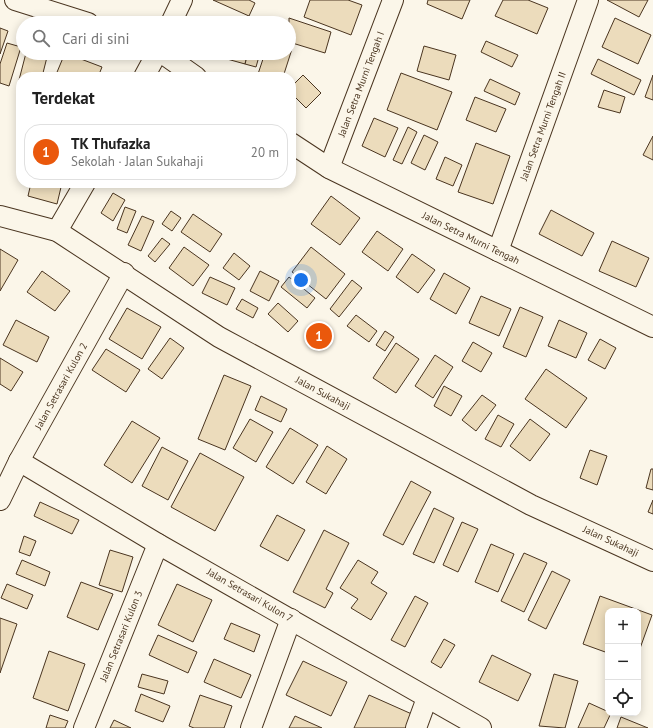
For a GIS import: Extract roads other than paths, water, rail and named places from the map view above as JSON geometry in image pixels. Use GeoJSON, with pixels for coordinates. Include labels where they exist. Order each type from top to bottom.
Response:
{"type":"FeatureCollection","features":[{"type":"Feature","properties":{"kind":"street"},"geometry":{"type":"LineString","coordinates":[[15,0],[66,16]]}},
{"type":"Feature","properties":{"kind":"street"},"geometry":{"type":"LineString","coordinates":[[174,16],[182,0]]}},
{"type":"Feature","properties":{"kind":"street","name":"Jalan Setra Murni Tengah I"},"geometry":{"type":"LineString","coordinates":[[329,168],[393,0]]}},
{"type":"Feature","properties":{"kind":"street","name":"Jalan Setra Murni Tengah II"},"geometry":{"type":"LineString","coordinates":[[498,251],[588,0]]}},
{"type":"Feature","properties":{"kind":"street"},"geometry":{"type":"LineString","coordinates":[[147,72],[153,60]]}},
{"type":"Feature","properties":{"kind":"street"},"geometry":{"type":"LineString","coordinates":[[172,60],[189,72]]}},
{"type":"Feature","properties":{"kind":"street","name":"Jalan Setra Murni Tengah"},"geometry":{"type":"LineString","coordinates":[[296,146],[329,168],[498,251],[651,322]]}},
{"type":"Feature","properties":{"kind":"street"},"geometry":{"type":"LineString","coordinates":[[57,231],[82,188]]}},
{"type":"Feature","properties":{"kind":"street","name":"Jalan Sukahaji"},"geometry":{"type":"LineString","coordinates":[[0,216],[57,231],[124,273],[219,337],[531,505],[653,561]]}},
{"type":"Feature","properties":{"kind":"street","name":"Jalan Setrasari Kulon 2"},"geometry":{"type":"LineString","coordinates":[[0,500],[19,461],[124,273]]}},
{"type":"Feature","properties":{"kind":"street","name":"Jalan Setrasari Kulon 7"},"geometry":{"type":"LineString","coordinates":[[19,461],[158,544],[481,728]]}},
{"type":"Feature","properties":{"kind":"street","name":"Jalan Setrasari Kulon 3"},"geometry":{"type":"LineString","coordinates":[[84,728],[158,544]]}},
{"type":"Feature","properties":{"kind":"street"},"geometry":{"type":"LineString","coordinates":[[251,728],[291,619]]}},
{"type":"Feature","properties":{"kind":"street"},"geometry":{"type":"LineString","coordinates":[[416,728],[427,698]]}},
{"type":"Feature","properties":{"kind":"place","name":"TK Thufazka"},"geometry":{"type":"Point","coordinates":[319,336]}}]}
